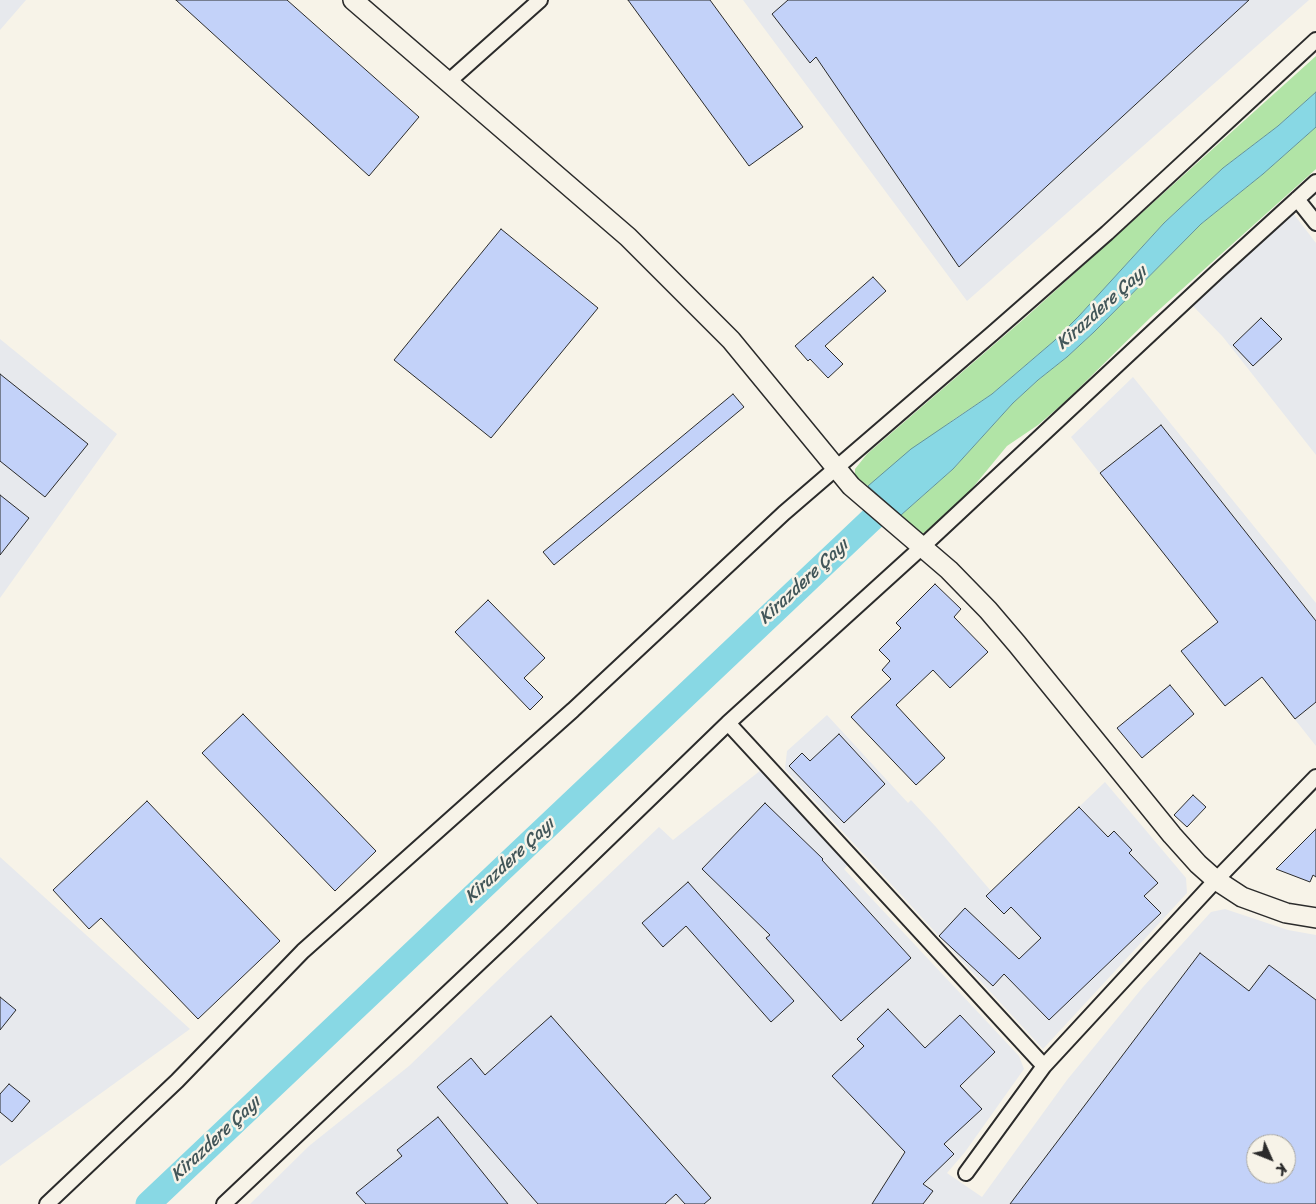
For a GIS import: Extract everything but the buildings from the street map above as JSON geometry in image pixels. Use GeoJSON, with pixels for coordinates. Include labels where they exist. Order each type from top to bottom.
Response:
{"type":"FeatureCollection","features":[{"type":"Feature","properties":{"kind":"street"},"geometry":{"type":"LineString","coordinates":[[353,0],[628,237],[731,340],[851,486],[956,576],[988,610],[1185,851],[1216,880],[1242,897],[1286,913],[1316,918]]}},
{"type":"Feature","properties":{"kind":"street"},"geometry":{"type":"LineString","coordinates":[[448,82],[540,0]]}},
{"type":"Feature","properties":{"kind":"street"},"geometry":{"type":"LineString","coordinates":[[47,1204],[177,1081],[303,952],[573,710],[784,513],[1100,239],[1316,40]]}},
{"type":"Feature","properties":{"kind":"street"},"geometry":{"type":"LineString","coordinates":[[224,1204],[510,934],[728,723],[922,547],[1316,182]]}},
{"type":"Feature","properties":{"kind":"street"},"geometry":{"type":"LineString","coordinates":[[1297,199],[1316,224]]}},
{"type":"Feature","properties":{"kind":"street"},"geometry":{"type":"LineString","coordinates":[[728,723],[1044,1066]]}},
{"type":"Feature","properties":{"kind":"street"},"geometry":{"type":"LineString","coordinates":[[966,1173],[1044,1066],[1216,880],[1316,777]]}},
{"type":"Feature","properties":{"kind":"shaded area"},"geometry":{"type":"Polygon","coordinates":[[[0,0],[26,0],[0,30],[0,0]]]}},
{"type":"Feature","properties":{"kind":"shaded area"},"geometry":{"type":"Polygon","coordinates":[[[743,0],[1309,0],[967,301],[743,0]]]}},
{"type":"Feature","properties":{"kind":"shaded area"},"geometry":{"type":"Polygon","coordinates":[[[1293,213],[1316,243],[1316,455],[1223,337],[1193,306],[1293,213]]]}},
{"type":"Feature","properties":{"kind":"shaded area"},"geometry":{"type":"Polygon","coordinates":[[[0,339],[117,434],[0,598],[0,339]]]}},
{"type":"Feature","properties":{"kind":"shaded area"},"geometry":{"type":"Polygon","coordinates":[[[1133,377],[1316,603],[1316,746],[1071,437],[1133,377]]]}},
{"type":"Feature","properties":{"kind":"shaded area"},"geometry":{"type":"Polygon","coordinates":[[[827,715],[908,803],[911,800],[991,891],[1105,782],[1186,878],[1187,893],[1043,1049],[785,769],[787,751],[827,715]]]}},
{"type":"Feature","properties":{"kind":"shaded area"},"geometry":{"type":"Polygon","coordinates":[[[761,770],[848,865],[844,869],[1019,1056],[1024,1069],[965,1152],[947,1173],[982,1197],[1067,1080],[1143,987],[1211,912],[1225,909],[1288,930],[1316,935],[1316,1204],[250,1204],[309,1146],[409,1066],[659,827],[673,840],[761,770]]]}},
{"type":"Feature","properties":{"kind":"shaded area"},"geometry":{"type":"Polygon","coordinates":[[[0,857],[190,1029],[0,1166],[0,857]]]}},
{"type":"Feature","properties":{"kind":"green space"},"geometry":{"type":"Polygon","coordinates":[[[1316,56],[1316,92],[1278,126],[1223,168],[1164,223],[1054,341],[992,394],[953,420],[868,486],[855,476],[855,469],[867,454],[1025,318],[1316,56]]]}},
{"type":"Feature","properties":{"kind":"green space"},"geometry":{"type":"Polygon","coordinates":[[[1316,127],[1316,169],[1151,317],[1066,401],[1038,425],[1007,446],[969,492],[939,522],[922,534],[901,515],[953,469],[1013,403],[1094,332],[1201,224],[1263,174],[1316,127]]]}},
{"type":"Feature","properties":{"kind":"water"},"geometry":{"type":"Polygon","coordinates":[[[1316,92],[1316,127],[1263,174],[1201,224],[1094,332],[1013,403],[953,469],[901,515],[868,486],[911,449],[992,394],[1054,341],[1164,223],[1223,168],[1278,126],[1316,92]]]}},
{"type":"Feature","properties":{"kind":"waterway","name":"Kirazdere Çayı"},"geometry":{"type":"LineString","coordinates":[[148,1204],[873,518]]}}]}
